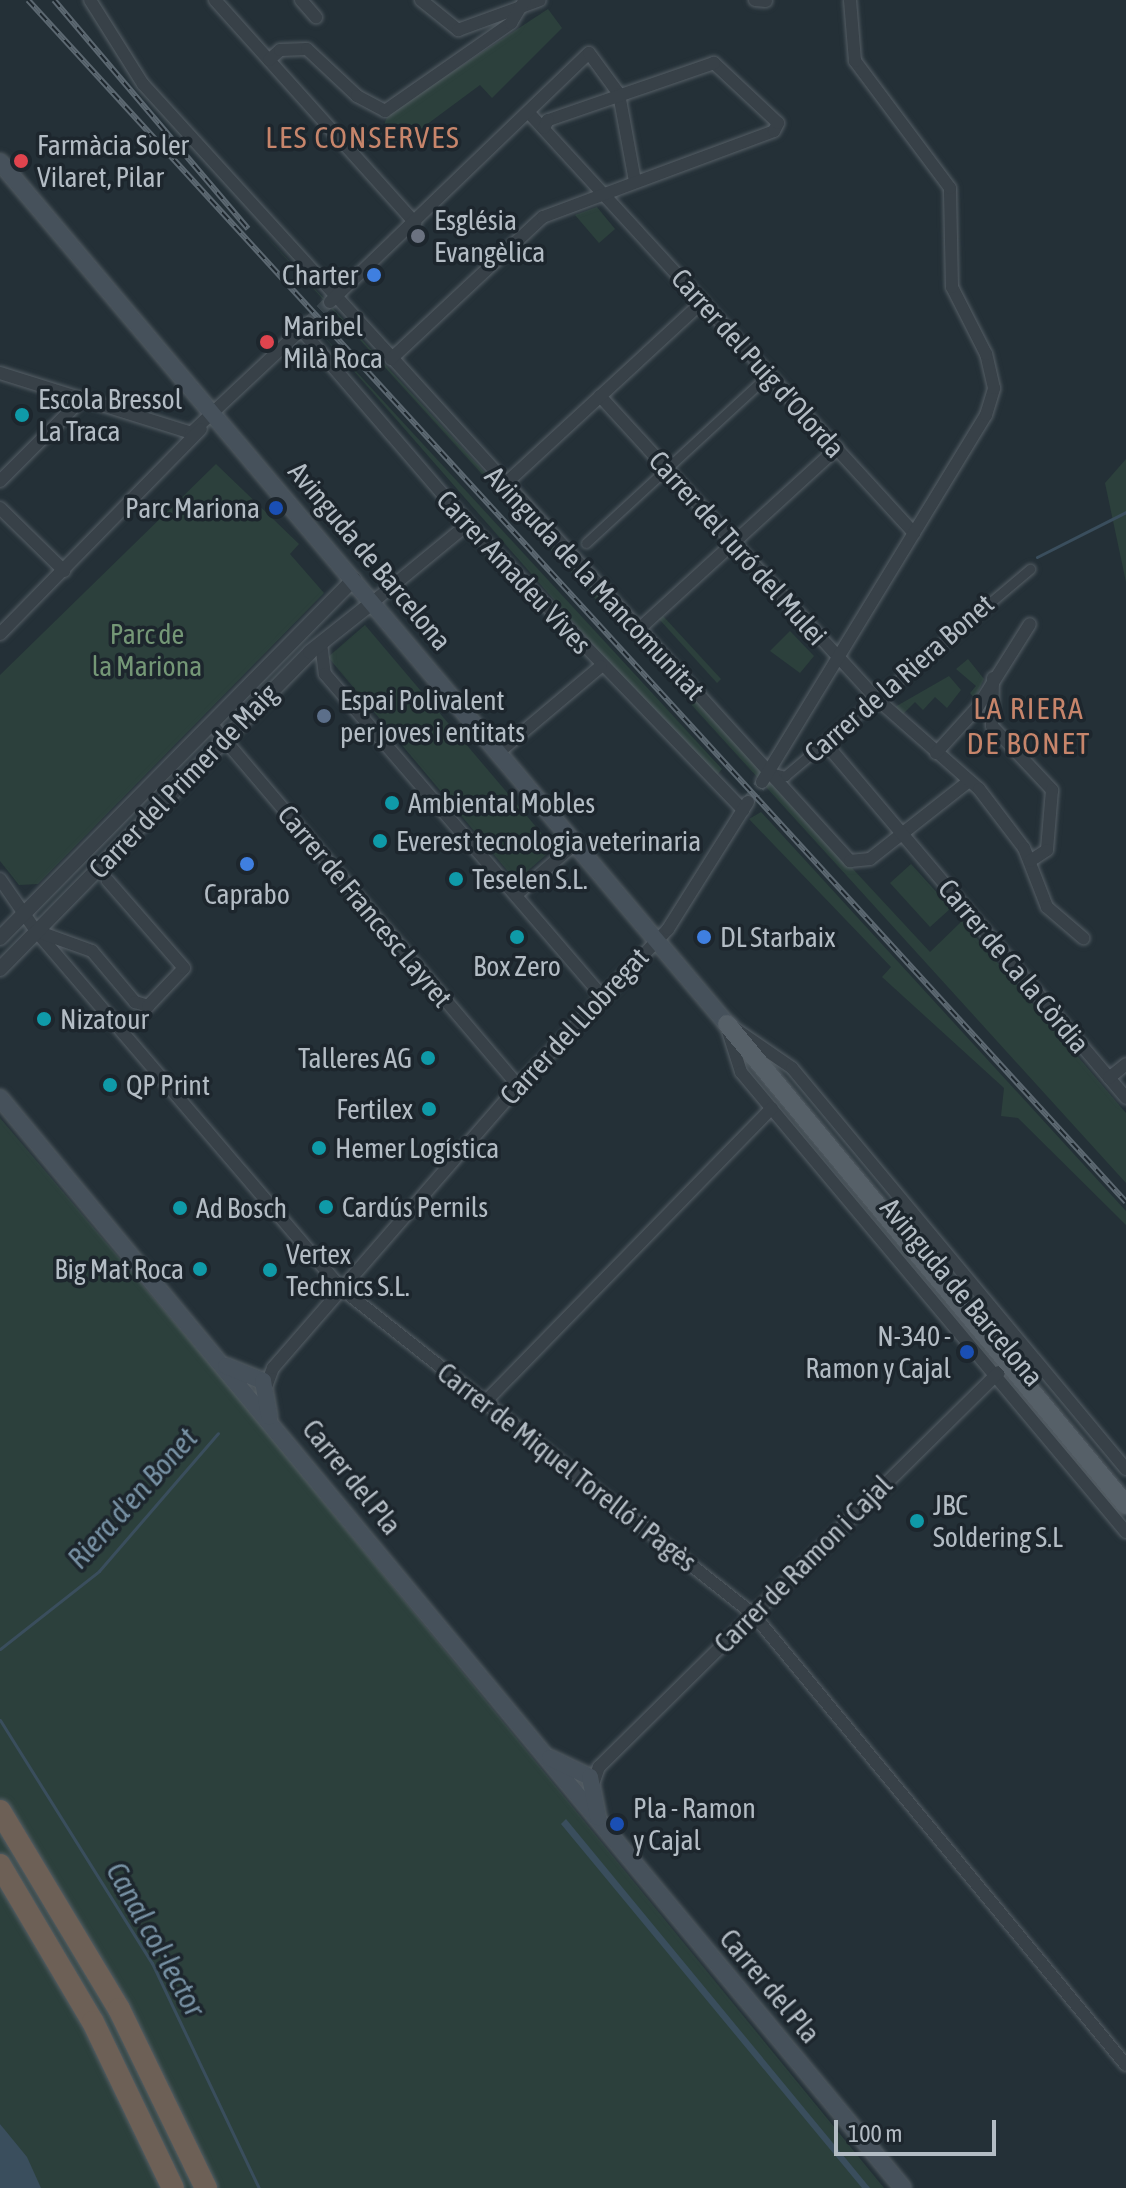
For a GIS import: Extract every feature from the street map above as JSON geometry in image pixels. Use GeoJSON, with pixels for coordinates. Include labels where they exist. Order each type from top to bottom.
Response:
{"type":"FeatureCollection","features":[{"type":"Feature","properties":{"kind":"highway"},"geometry":{"type":"LineString","coordinates":[[0,1811],[119,2009],[206,2188]]}},
{"type":"Feature","properties":{"kind":"highway"},"geometry":{"type":"LineString","coordinates":[[0,1865],[93,2022],[173,2188]]}},
{"type":"Feature","properties":{"kind":"main road","name":"Avinguda de Barcelona"},"geometry":{"type":"LineString","coordinates":[[0,162],[727,1024],[761,1082],[1003,1371],[1126,1505]]}},
{"type":"Feature","properties":{"kind":"main road"},"geometry":{"type":"LineString","coordinates":[[0,1098],[226,1366],[255,1391]]}},
{"type":"Feature","properties":{"kind":"main road","name":"Carrer del Pla"},"geometry":{"type":"LineString","coordinates":[[255,1391],[269,1416],[547,1756],[582,1784],[598,1817],[903,2188]]}},
{"type":"Feature","properties":{"kind":"street","name":"Avinguda de la Mancomunitat"},"geometry":{"type":"LineString","coordinates":[[90,0],[134,73],[330,301],[391,359],[638,630],[764,776],[858,863],[901,834]]}},
{"type":"Feature","properties":{"kind":"street"},"geometry":{"type":"LineString","coordinates":[[215,0],[415,223]]}},
{"type":"Feature","properties":{"kind":"street"},"geometry":{"type":"LineString","coordinates":[[301,0],[316,17]]}},
{"type":"Feature","properties":{"kind":"street"},"geometry":{"type":"LineString","coordinates":[[428,3],[458,30],[516,13],[525,0]]}},
{"type":"Feature","properties":{"kind":"street"},"geometry":{"type":"LineString","coordinates":[[269,60],[293,46],[307,49],[357,96],[385,111],[516,13],[540,0]]}},
{"type":"Feature","properties":{"kind":"street","name":"Carrer de la Riera Bonet"},"geometry":{"type":"LineString","coordinates":[[764,776],[986,415],[993,376],[952,287],[950,188],[855,61],[850,0]]}},
{"type":"Feature","properties":{"kind":"street"},"geometry":{"type":"LineString","coordinates":[[330,301],[415,223],[589,53],[619,94],[635,181]]}},
{"type":"Feature","properties":{"kind":"street"},"geometry":{"type":"LineString","coordinates":[[391,359],[543,217],[603,192],[774,131],[773,114],[714,63],[548,120],[544,128]]}},
{"type":"Feature","properties":{"kind":"street","name":"Carrer del Puig d'Olorda"},"geometry":{"type":"LineString","coordinates":[[529,113],[914,533]]}},
{"type":"Feature","properties":{"kind":"street"},"geometry":{"type":"LineString","coordinates":[[504,485],[702,302]]}},
{"type":"Feature","properties":{"kind":"street","name":"Carrer Amadeu Vives"},"geometry":{"type":"LineString","coordinates":[[215,417],[306,328],[468,524],[601,666],[746,806],[656,939]]}},
{"type":"Feature","properties":{"kind":"street"},"geometry":{"type":"LineString","coordinates":[[0,373],[79,402],[181,433],[201,429]]}},
{"type":"Feature","properties":{"kind":"street"},"geometry":{"type":"LineString","coordinates":[[586,543],[769,374]]}},
{"type":"Feature","properties":{"kind":"street","name":"Carrer del Turó del Mulei"},"geometry":{"type":"LineString","coordinates":[[600,396],[877,699],[969,781],[1006,820],[1030,861],[1047,907],[1083,938]]}},
{"type":"Feature","properties":{"kind":"street"},"geometry":{"type":"LineString","coordinates":[[0,481],[79,402]]}},
{"type":"Feature","properties":{"kind":"street"},"geometry":{"type":"LineString","coordinates":[[0,634],[215,417]]}},
{"type":"Feature","properties":{"kind":"street"},"geometry":{"type":"LineString","coordinates":[[638,630],[837,448]]}},
{"type":"Feature","properties":{"kind":"street"},"geometry":{"type":"LineString","coordinates":[[0,508],[64,571]]}},
{"type":"Feature","properties":{"kind":"street"},"geometry":{"type":"LineString","coordinates":[[373,602],[468,524]]}},
{"type":"Feature","properties":{"kind":"street","name":"Carrer de la Riera Bonet"},"geometry":{"type":"LineString","coordinates":[[764,776],[785,776],[1030,569]]}},
{"type":"Feature","properties":{"kind":"street","name":"Carrer del Primer de Maig"},"geometry":{"type":"LineString","coordinates":[[0,938],[213,726],[354,579]]}},
{"type":"Feature","properties":{"kind":"street","name":"Carrer del Primer de Maig"},"geometry":{"type":"LineString","coordinates":[[0,969],[224,738],[321,643],[373,602]]}},
{"type":"Feature","properties":{"kind":"street"},"geometry":{"type":"LineString","coordinates":[[936,753],[1030,624]]}},
{"type":"Feature","properties":{"kind":"street"},"geometry":{"type":"LineString","coordinates":[[321,643],[325,674],[601,995]]}},
{"type":"Feature","properties":{"kind":"street"},"geometry":{"type":"LineString","coordinates":[[499,752],[601,666]]}},
{"type":"Feature","properties":{"kind":"street"},"geometry":{"type":"LineString","coordinates":[[993,678],[992,726],[1052,790],[1047,850],[1030,861]]}},
{"type":"Feature","properties":{"kind":"street","name":"Carrer de Francesc Layret"},"geometry":{"type":"LineString","coordinates":[[213,726],[518,1086]]}},
{"type":"Feature","properties":{"kind":"street","name":"Carrer de Ca la Còrdia"},"geometry":{"type":"LineString","coordinates":[[826,744],[1126,1098]]}},
{"type":"Feature","properties":{"kind":"street"},"geometry":{"type":"LineString","coordinates":[[901,834],[969,781]]}},
{"type":"Feature","properties":{"kind":"street"},"geometry":{"type":"LineString","coordinates":[[516,895],[576,843]]}},
{"type":"Feature","properties":{"kind":"street","name":"Carrer de Miquel Torelló i Pagès"},"geometry":{"type":"LineString","coordinates":[[0,879],[27,910],[36,931],[342,1289],[753,1614],[1126,2065]]}},
{"type":"Feature","properties":{"kind":"street"},"geometry":{"type":"LineString","coordinates":[[36,931],[92,951],[135,1002],[148,1006],[184,968],[108,881]]}},
{"type":"Feature","properties":{"kind":"street","name":"Carrer del Llobregat"},"geometry":{"type":"LineString","coordinates":[[255,1391],[518,1086],[656,939]]}},
{"type":"Feature","properties":{"kind":"street","name":"Avinguda de Barcelona"},"geometry":{"type":"LineString","coordinates":[[727,1024],[751,1034],[803,1082],[1126,1469]]}},
{"type":"Feature","properties":{"kind":"street"},"geometry":{"type":"LineString","coordinates":[[1109,1078],[1126,1064]]}},
{"type":"Feature","properties":{"kind":"street"},"geometry":{"type":"LineString","coordinates":[[761,1082],[782,1068],[803,1082]]}},
{"type":"Feature","properties":{"kind":"street","name":"Avinguda de Barcelona"},"geometry":{"type":"LineString","coordinates":[[761,1082],[772,1108],[1003,1371],[1126,1532]]}},
{"type":"Feature","properties":{"kind":"street"},"geometry":{"type":"LineString","coordinates":[[484,1403],[772,1108]]}},
{"type":"Feature","properties":{"kind":"street","name":"Carrer de Ramon i Cajal"},"geometry":{"type":"LineString","coordinates":[[582,1784],[1003,1371]]}},
{"type":"Feature","properties":{"kind":"green space"},"geometry":{"type":"Polygon","coordinates":[[[548,9],[562,28],[492,98],[480,85],[395,148],[381,133],[388,114],[548,9]]]}},
{"type":"Feature","properties":{"kind":"green space"},"geometry":{"type":"Polygon","coordinates":[[[597,207],[615,229],[599,243],[575,215],[597,207]]]}},
{"type":"Feature","properties":{"kind":"green space"},"geometry":{"type":"Polygon","coordinates":[[[251,220],[930,952],[962,921],[1126,1113],[1126,1183],[251,220]]]}},
{"type":"Feature","properties":{"kind":"green space"},"geometry":{"type":"Polygon","coordinates":[[[318,330],[722,769],[716,776],[604,657],[318,330]]]}},
{"type":"Feature","properties":{"kind":"green space"},"geometry":{"type":"Polygon","coordinates":[[[1126,459],[1126,582],[1105,483],[1126,459]]]}},
{"type":"Feature","properties":{"kind":"green space","name":"Parc de la Mariona"},"geometry":{"type":"Polygon","coordinates":[[[216,464],[299,544],[290,554],[324,593],[38,884],[19,885],[0,861],[0,675],[216,464]]]}},
{"type":"Feature","properties":{"kind":"green space"},"geometry":{"type":"Polygon","coordinates":[[[663,616],[721,679],[717,683],[659,619],[663,616]]]}},
{"type":"Feature","properties":{"kind":"green space"},"geometry":{"type":"Polygon","coordinates":[[[365,625],[554,848],[516,881],[328,657],[365,625]]]}},
{"type":"Feature","properties":{"kind":"green space"},"geometry":{"type":"Polygon","coordinates":[[[790,631],[814,656],[800,673],[770,651],[790,631]]]}},
{"type":"Feature","properties":{"kind":"green space"},"geometry":{"type":"Polygon","coordinates":[[[968,659],[984,679],[975,699],[970,693],[976,686],[956,669],[968,659]]]}},
{"type":"Feature","properties":{"kind":"green space"},"geometry":{"type":"Polygon","coordinates":[[[949,676],[961,690],[947,708],[935,697],[923,710],[915,702],[903,714],[895,707],[949,676]]]}},
{"type":"Feature","properties":{"kind":"green space"},"geometry":{"type":"Polygon","coordinates":[[[761,812],[1126,1211],[1126,1225],[1018,1118],[1001,1116],[1004,1088],[882,977],[891,967],[749,819],[761,812]]]}},
{"type":"Feature","properties":{"kind":"green space"},"geometry":{"type":"Polygon","coordinates":[[[911,864],[951,908],[930,927],[890,883],[911,864]]]}},
{"type":"Feature","properties":{"kind":"green space"},"geometry":{"type":"Polygon","coordinates":[[[0,1118],[237,1396],[884,2188],[41,2188],[0,2124],[0,1118]]]}},
{"type":"Feature","properties":{"kind":"water"},"geometry":{"type":"Polygon","coordinates":[[[566,1819],[870,2188],[862,2188],[561,1824],[566,1819]]]}},
{"type":"Feature","properties":{"kind":"water"},"geometry":{"type":"Polygon","coordinates":[[[0,2124],[27,2157],[41,2188],[0,2188],[0,2124]]]}},
{"type":"Feature","properties":{"kind":"waterway","name":"Riera d'en Bonet"},"geometry":{"type":"LineString","coordinates":[[1037,557],[1126,512]]}},
{"type":"Feature","properties":{"kind":"waterway","name":"Riera d'en Bonet"},"geometry":{"type":"LineString","coordinates":[[0,1649],[99,1571],[218,1433]]}},
{"type":"Feature","properties":{"kind":"waterway","name":"Canal col·lector"},"geometry":{"type":"LineString","coordinates":[[0,1720],[152,1963],[259,2188]]}},
{"type":"Feature","properties":{"kind":"tunnel"},"geometry":{"type":"LineString","coordinates":[[308,323],[327,304]]}},
{"type":"Feature","properties":{"kind":"tunnel"},"geometry":{"type":"LineString","coordinates":[[748,802],[762,782]]}},
{"type":"Feature","properties":{"kind":"railway"},"geometry":{"type":"LineString","coordinates":[[28,0],[1126,1202]]}},
{"type":"Feature","properties":{"kind":"railway"},"geometry":{"type":"LineString","coordinates":[[54,0],[248,229]]}},
{"type":"Feature","properties":{"kind":"place","name":"Farmàcia Soler Vilaret, Pilar"},"geometry":{"type":"Point","coordinates":[21,161]}},
{"type":"Feature","properties":{"kind":"place","name":"Església Evangèlica"},"geometry":{"type":"Point","coordinates":[418,236]}},
{"type":"Feature","properties":{"kind":"place","name":"Charter"},"geometry":{"type":"Point","coordinates":[374,275]}},
{"type":"Feature","properties":{"kind":"place","name":"Maribel Milà Roca"},"geometry":{"type":"Point","coordinates":[267,342]}},
{"type":"Feature","properties":{"kind":"place","name":"Escola Bressol La Traca"},"geometry":{"type":"Point","coordinates":[22,415]}},
{"type":"Feature","properties":{"kind":"place","name":"Parc Mariona"},"geometry":{"type":"Point","coordinates":[276,508]}},
{"type":"Feature","properties":{"kind":"place","name":"Espai Polivalent per joves i entitats"},"geometry":{"type":"Point","coordinates":[324,716]}},
{"type":"Feature","properties":{"kind":"place","name":"Ambiental Mobles"},"geometry":{"type":"Point","coordinates":[392,803]}},
{"type":"Feature","properties":{"kind":"place","name":"Everest tecnologia veterinaria"},"geometry":{"type":"Point","coordinates":[380,841]}},
{"type":"Feature","properties":{"kind":"place","name":"Caprabo"},"geometry":{"type":"Point","coordinates":[247,864]}},
{"type":"Feature","properties":{"kind":"place","name":"Teselen S.L."},"geometry":{"type":"Point","coordinates":[456,879]}},
{"type":"Feature","properties":{"kind":"place","name":"Box Zero"},"geometry":{"type":"Point","coordinates":[517,937]}},
{"type":"Feature","properties":{"kind":"place","name":"DL Starbaix"},"geometry":{"type":"Point","coordinates":[704,937]}},
{"type":"Feature","properties":{"kind":"place","name":"Nizatour"},"geometry":{"type":"Point","coordinates":[44,1019]}},
{"type":"Feature","properties":{"kind":"place","name":"Talleres AG"},"geometry":{"type":"Point","coordinates":[428,1058]}},
{"type":"Feature","properties":{"kind":"place","name":"QP Print"},"geometry":{"type":"Point","coordinates":[110,1085]}},
{"type":"Feature","properties":{"kind":"place","name":"Fertilex"},"geometry":{"type":"Point","coordinates":[429,1109]}},
{"type":"Feature","properties":{"kind":"place","name":"Hemer Logística"},"geometry":{"type":"Point","coordinates":[319,1148]}},
{"type":"Feature","properties":{"kind":"place","name":"Cardús Pernils"},"geometry":{"type":"Point","coordinates":[326,1207]}},
{"type":"Feature","properties":{"kind":"place","name":"Ad Bosch"},"geometry":{"type":"Point","coordinates":[180,1208]}},
{"type":"Feature","properties":{"kind":"place","name":"Big Mat Roca"},"geometry":{"type":"Point","coordinates":[200,1269]}},
{"type":"Feature","properties":{"kind":"place","name":"Vertex Technics S.L."},"geometry":{"type":"Point","coordinates":[270,1270]}},
{"type":"Feature","properties":{"kind":"place","name":"N-340 - Ramon y Cajal"},"geometry":{"type":"Point","coordinates":[967,1352]}},
{"type":"Feature","properties":{"kind":"place","name":"JBC Soldering S.L"},"geometry":{"type":"Point","coordinates":[917,1521]}},
{"type":"Feature","properties":{"kind":"place","name":"Pla - Ramon y Cajal"},"geometry":{"type":"Point","coordinates":[617,1824]}},
{"type":"Feature","properties":{"kind":"district","name":"LES CONSERVES"},"geometry":{"type":"Point","coordinates":[363,137]}},
{"type":"Feature","properties":{"kind":"district","name":"LA RIERA DE BONET"},"geometry":{"type":"Point","coordinates":[1029,725]}}]}
